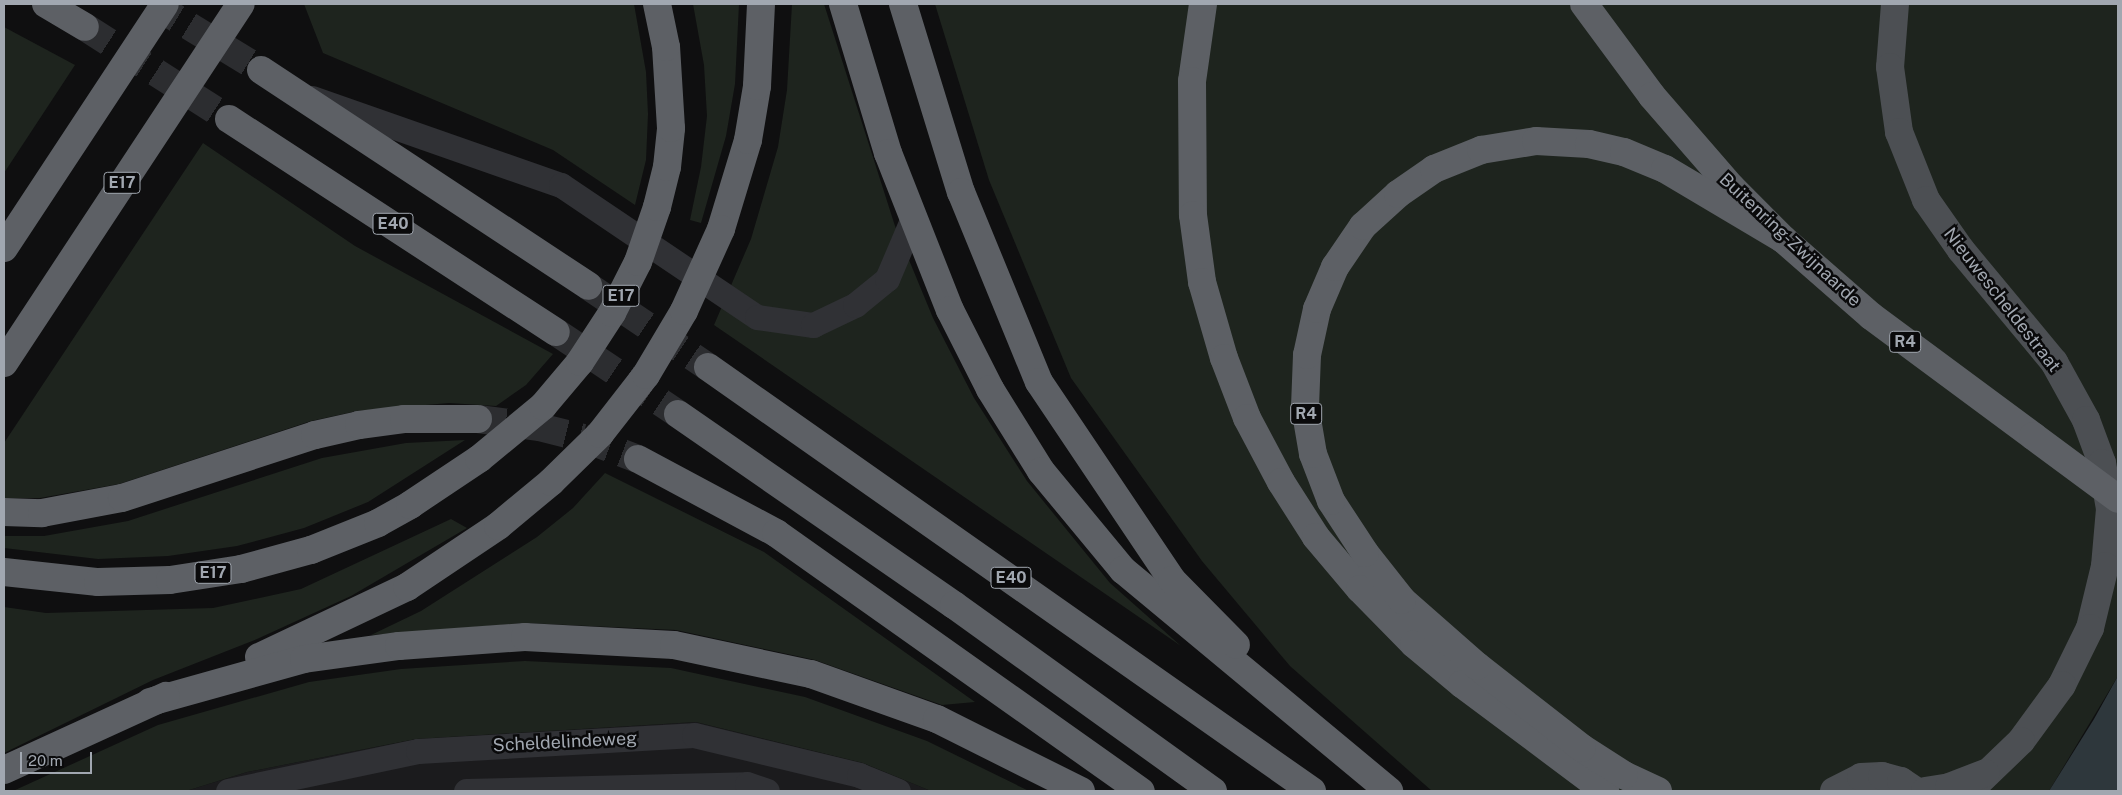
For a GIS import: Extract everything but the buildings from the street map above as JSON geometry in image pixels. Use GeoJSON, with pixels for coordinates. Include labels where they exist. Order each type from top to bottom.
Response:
{"type":"FeatureCollection","features":[{"type":"Feature","properties":{"kind":"highway"},"geometry":{"type":"LineString","coordinates":[[46,4],[85,27]]}},
{"type":"Feature","properties":{"kind":"highway"},"geometry":{"type":"LineString","coordinates":[[4,248],[165,4]]}},
{"type":"Feature","properties":{"kind":"highway","name":"E17"},"geometry":{"type":"LineString","coordinates":[[4,363],[241,4]]}},
{"type":"Feature","properties":{"kind":"highway","name":"E17"},"geometry":{"type":"LineString","coordinates":[[4,572],[98,582],[170,580],[241,569],[311,550],[378,523],[410,505],[479,459],[543,406],[580,362],[602,330],[638,262],[657,207],[667,168],[671,128],[666,47],[657,4]]}},
{"type":"Feature","properties":{"kind":"highway"},"geometry":{"type":"LineString","coordinates":[[4,770],[150,702],[294,642],[407,587],[498,526],[551,482],[600,434],[646,375],[684,311],[722,230],[748,140],[757,86],[761,4]]}},
{"type":"Feature","properties":{"kind":"highway"},"geometry":{"type":"LineString","coordinates":[[843,4],[912,220],[950,310],[990,389],[1041,471],[1123,570],[1389,791]]}},
{"type":"Feature","properties":{"kind":"highway"},"geometry":{"type":"LineString","coordinates":[[903,4],[961,192],[1039,382],[1172,580],[1322,734]]}},
{"type":"Feature","properties":{"kind":"highway"},"geometry":{"type":"LineString","coordinates":[[1203,4],[1192,81],[1192,215],[1202,282],[1224,358],[1247,418],[1281,482],[1316,537],[1360,589],[1414,644],[1462,684],[1605,791]]}},
{"type":"Feature","properties":{"kind":"highway","name":"Buitenring-Zwijnaarde"},"geometry":{"type":"LineString","coordinates":[[1584,4],[1652,96],[1731,188],[1783,239],[1871,316],[2118,498]]}},
{"type":"Feature","properties":{"kind":"highway"},"geometry":{"type":"LineString","coordinates":[[262,70],[303,95],[588,286]]}},
{"type":"Feature","properties":{"kind":"highway","name":"E40"},"geometry":{"type":"LineString","coordinates":[[229,119],[556,332]]}},
{"type":"Feature","properties":{"kind":"highway","name":"R4"},"geometry":{"type":"LineString","coordinates":[[1658,791],[1624,775],[1582,748],[1477,666],[1402,600],[1365,553],[1332,501],[1313,454],[1305,408],[1307,355],[1317,310],[1334,266],[1364,226],[1398,194],[1434,169],[1482,150],[1536,142],[1589,144],[1624,152],[1665,169],[1783,239]]}},
{"type":"Feature","properties":{"kind":"highway","name":"E40"},"geometry":{"type":"LineString","coordinates":[[708,367],[1312,791]]}},
{"type":"Feature","properties":{"kind":"highway"},"geometry":{"type":"LineString","coordinates":[[678,414],[954,605],[1212,791]]}},
{"type":"Feature","properties":{"kind":"highway"},"geometry":{"type":"LineString","coordinates":[[4,512],[42,513],[122,498],[315,435],[359,425],[404,419],[478,419]]}},
{"type":"Feature","properties":{"kind":"highway"},"geometry":{"type":"LineString","coordinates":[[638,459],[776,533],[1141,791]]}},
{"type":"Feature","properties":{"kind":"highway"},"geometry":{"type":"LineString","coordinates":[[150,702],[304,659],[399,646],[525,637],[674,644],[811,674],[936,718],[1082,791]]}},
{"type":"Feature","properties":{"kind":"main road","name":"Nieuwescheldestraat"},"geometry":{"type":"LineString","coordinates":[[1895,4],[1890,67],[1899,132],[1926,200],[1961,250],[2054,362],[2086,420],[2102,463],[2110,509],[2105,566],[2090,628],[2062,685],[2022,741],[1988,771],[1969,791]]}},
{"type":"Feature","properties":{"kind":"main road","name":"Nieuwescheldestraat"},"geometry":{"type":"LineString","coordinates":[[1925,791],[1948,787],[1988,771]]}},
{"type":"Feature","properties":{"kind":"main road"},"geometry":{"type":"LineString","coordinates":[[1834,791],[1861,777],[1882,776],[1901,781],[1916,791]]}},
{"type":"Feature","properties":{"kind":"street"},"geometry":{"type":"LineString","coordinates":[[36,4],[85,27]]}},
{"type":"Feature","properties":{"kind":"street"},"geometry":{"type":"LineString","coordinates":[[303,95],[561,185],[757,317],[813,325],[855,305],[887,278],[912,220]]}},
{"type":"Feature","properties":{"kind":"street","name":"Scheldelindeweg"},"geometry":{"type":"LineString","coordinates":[[228,791],[418,751],[694,735],[859,775],[898,791]]}},
{"type":"Feature","properties":{"kind":"street"},"geometry":{"type":"LineString","coordinates":[[466,791],[747,784],[767,791]]}},
{"type":"Feature","properties":{"kind":"shaded area"},"geometry":{"type":"Polygon","coordinates":[[[304,4],[634,4],[646,72],[648,114],[646,160],[635,205],[553,150],[323,53],[304,4]]]}},
{"type":"Feature","properties":{"kind":"shaded area"},"geometry":{"type":"Polygon","coordinates":[[[693,4],[739,4],[735,84],[726,136],[701,223],[690,220],[701,167],[707,116],[704,65],[693,4]]]}},
{"type":"Feature","properties":{"kind":"shaded area"},"geometry":{"type":"Polygon","coordinates":[[[792,4],[824,4],[895,226],[933,318],[974,398],[1027,481],[1110,583],[1181,646],[714,325],[751,239],[778,147],[787,90],[792,4]]]}},
{"type":"Feature","properties":{"kind":"shaded area"},"geometry":{"type":"Polygon","coordinates":[[[935,4],[2118,4],[2118,676],[2049,791],[1432,791],[1290,666],[1202,561],[1071,378],[989,180],[935,4]]]}},
{"type":"Feature","properties":{"kind":"shaded area"},"geometry":{"type":"Polygon","coordinates":[[[4,27],[75,65],[4,173],[4,27]]]}},
{"type":"Feature","properties":{"kind":"shaded area"},"geometry":{"type":"Polygon","coordinates":[[[203,143],[355,246],[553,354],[526,385],[496,406],[449,403],[357,411],[311,421],[119,484],[40,498],[4,498],[4,443],[203,143]]]}},
{"type":"Feature","properties":{"kind":"shaded area"},"geometry":{"type":"Polygon","coordinates":[[[465,440],[368,502],[304,528],[237,546],[168,556],[98,559],[4,548],[4,536],[44,536],[128,521],[322,458],[406,443],[465,440]]]}},
{"type":"Feature","properties":{"kind":"shaded area"},"geometry":{"type":"Polygon","coordinates":[[[605,473],[764,552],[975,702],[942,705],[815,660],[676,630],[525,623],[371,635],[421,611],[537,537],[573,508],[605,473]]]}},
{"type":"Feature","properties":{"kind":"shaded area"},"geometry":{"type":"Polygon","coordinates":[[[451,519],[467,528],[351,596],[257,639],[153,680],[4,753],[4,607],[46,613],[213,608],[301,589],[451,519]]]}},
{"type":"Feature","properties":{"kind":"shaded area"},"geometry":{"type":"Polygon","coordinates":[[[525,661],[671,668],[805,697],[927,741],[1029,791],[931,791],[863,763],[696,722],[416,739],[247,772],[186,791],[13,791],[158,725],[309,682],[401,669],[525,661]]]}},
{"type":"Feature","properties":{"kind":"shaded area"},"geometry":{"type":"Polygon","coordinates":[[[2118,676],[2118,791],[2049,791],[2094,719],[2118,676]]]}},
{"type":"Feature","properties":{"kind":"shaded area"},"geometry":{"type":"Polygon","coordinates":[[[696,722],[863,763],[931,791],[186,791],[247,772],[416,739],[696,722]]]}},
{"type":"Feature","properties":{"kind":"tunnel"},"geometry":{"type":"LineString","coordinates":[[153,4],[261,70]]}},
{"type":"Feature","properties":{"kind":"tunnel"},"geometry":{"type":"LineString","coordinates":[[85,27],[229,119]]}},
{"type":"Feature","properties":{"kind":"tunnel"},"geometry":{"type":"LineString","coordinates":[[588,286],[708,367]]}},
{"type":"Feature","properties":{"kind":"tunnel"},"geometry":{"type":"LineString","coordinates":[[556,332],[678,414]]}},
{"type":"Feature","properties":{"kind":"tunnel"},"geometry":{"type":"LineString","coordinates":[[478,419],[539,427],[583,438],[638,459]]}}]}
